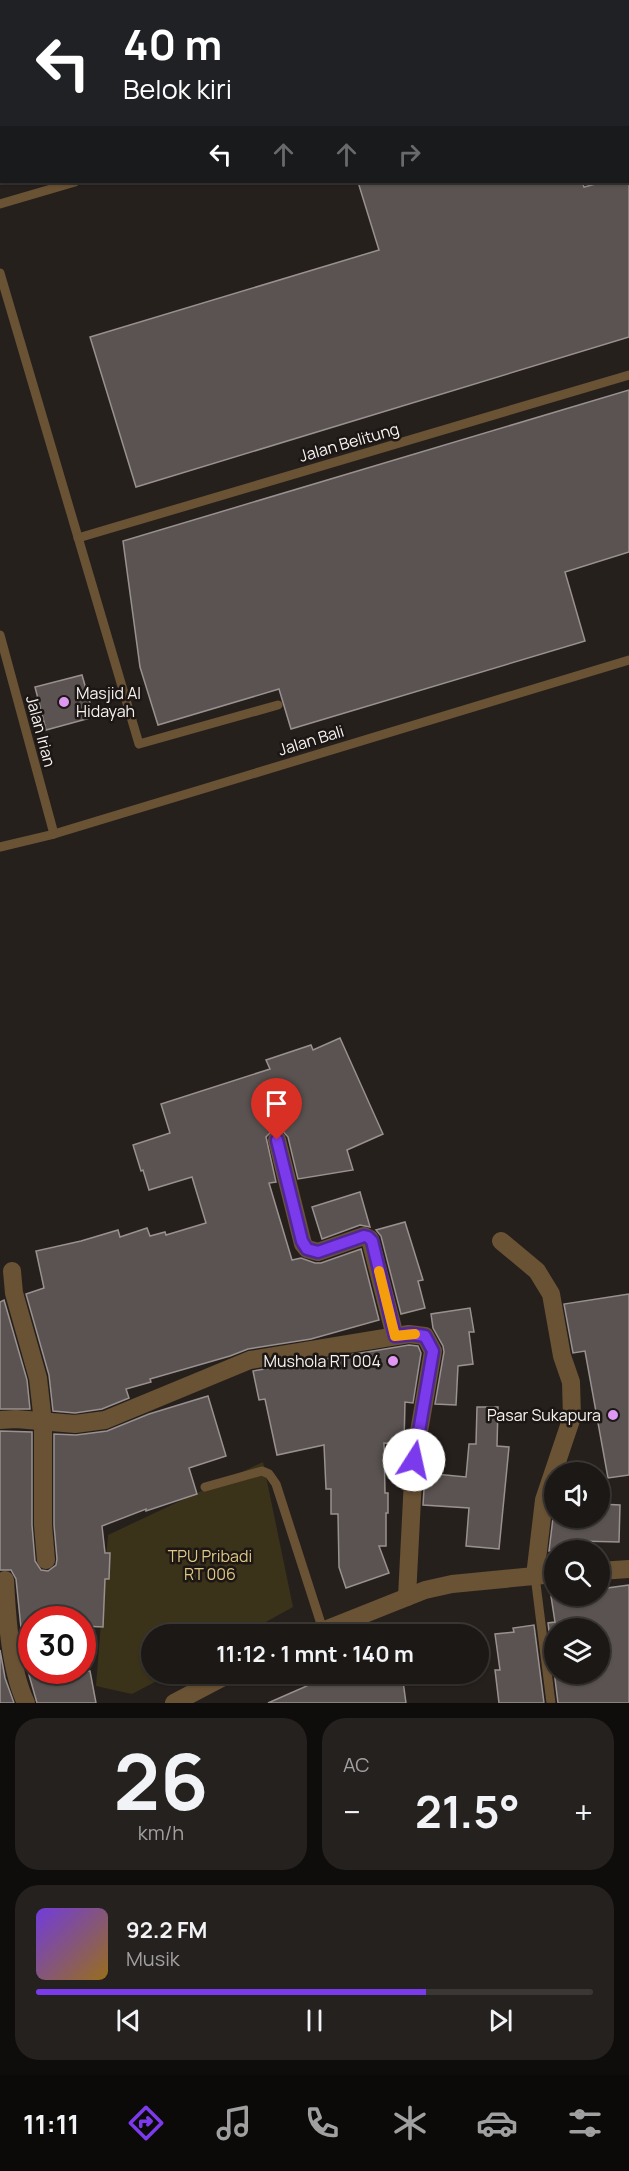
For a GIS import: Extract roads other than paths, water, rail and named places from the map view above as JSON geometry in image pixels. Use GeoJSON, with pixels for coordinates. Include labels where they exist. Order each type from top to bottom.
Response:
{"type":"FeatureCollection","features":[{"type":"Feature","properties":{"kind":"street"},"geometry":{"type":"LineString","coordinates":[[277,1140],[303,1244],[307,1249],[318,1252],[364,1236],[370,1239],[395,1336]]}},
{"type":"Feature","properties":{"kind":"street"},"geometry":{"type":"LineString","coordinates":[[501,1241],[537,1271],[551,1294],[562,1356],[571,1382],[572,1418],[544,1500],[535,1576]]}},
{"type":"Feature","properties":{"kind":"street"},"geometry":{"type":"LineString","coordinates":[[12,1271],[17,1303],[38,1378],[43,1422],[43,1525],[46,1560]]}},
{"type":"Feature","properties":{"kind":"street"},"geometry":{"type":"LineString","coordinates":[[0,1420],[16,1419],[75,1424],[105,1420],[250,1360],[395,1336],[412,1334],[425,1336],[433,1351],[414,1460],[407,1597]]}},
{"type":"Feature","properties":{"kind":"street"},"geometry":{"type":"LineString","coordinates":[[610,1570],[629,1569]]}},
{"type":"Feature","properties":{"kind":"street"},"geometry":{"type":"LineString","coordinates":[[340,1624],[407,1597],[452,1584],[544,1575]]}},
{"type":"Feature","properties":{"kind":"street"},"geometry":{"type":"LineString","coordinates":[[5,1580],[7,1619],[20,1690],[26,1703]]}},
{"type":"Feature","properties":{"kind":"street"},"geometry":{"type":"LineString","coordinates":[[174,1703],[210,1684]]}},
{"type":"Feature","properties":{"kind":"lane"},"geometry":{"type":"LineString","coordinates":[[0,204],[72,183]]}},
{"type":"Feature","properties":{"kind":"lane"},"geometry":{"type":"LineString","coordinates":[[0,273],[139,744],[279,705]]}},
{"type":"Feature","properties":{"kind":"lane","name":"Jalan Belitung"},"geometry":{"type":"LineString","coordinates":[[78,538],[629,375]]}},
{"type":"Feature","properties":{"kind":"lane","name":"Jalan Irian"},"geometry":{"type":"LineString","coordinates":[[0,635],[54,834]]}},
{"type":"Feature","properties":{"kind":"lane","name":"Jalan Bali"},"geometry":{"type":"LineString","coordinates":[[0,847],[54,834],[629,660]]}},
{"type":"Feature","properties":{"kind":"lane"},"geometry":{"type":"LineString","coordinates":[[205,1487],[262,1471],[269,1474],[276,1484],[315,1624]]}},
{"type":"Feature","properties":{"kind":"lane"},"geometry":{"type":"LineString","coordinates":[[535,1576],[551,1703]]}},
{"type":"Feature","properties":{"kind":"place","name":"Masjid Al Hidayah"},"geometry":{"type":"Point","coordinates":[64,702]}},
{"type":"Feature","properties":{"kind":"place","name":"Mushola RT 004"},"geometry":{"type":"Point","coordinates":[393,1361]}},
{"type":"Feature","properties":{"kind":"place","name":"Pasar Sukapura"},"geometry":{"type":"Point","coordinates":[613,1415]}},
{"type":"Feature","properties":{"kind":"park label","name":"TPU Pribadi RT 006"},"geometry":{"type":"Point","coordinates":[210,1565]}}]}
